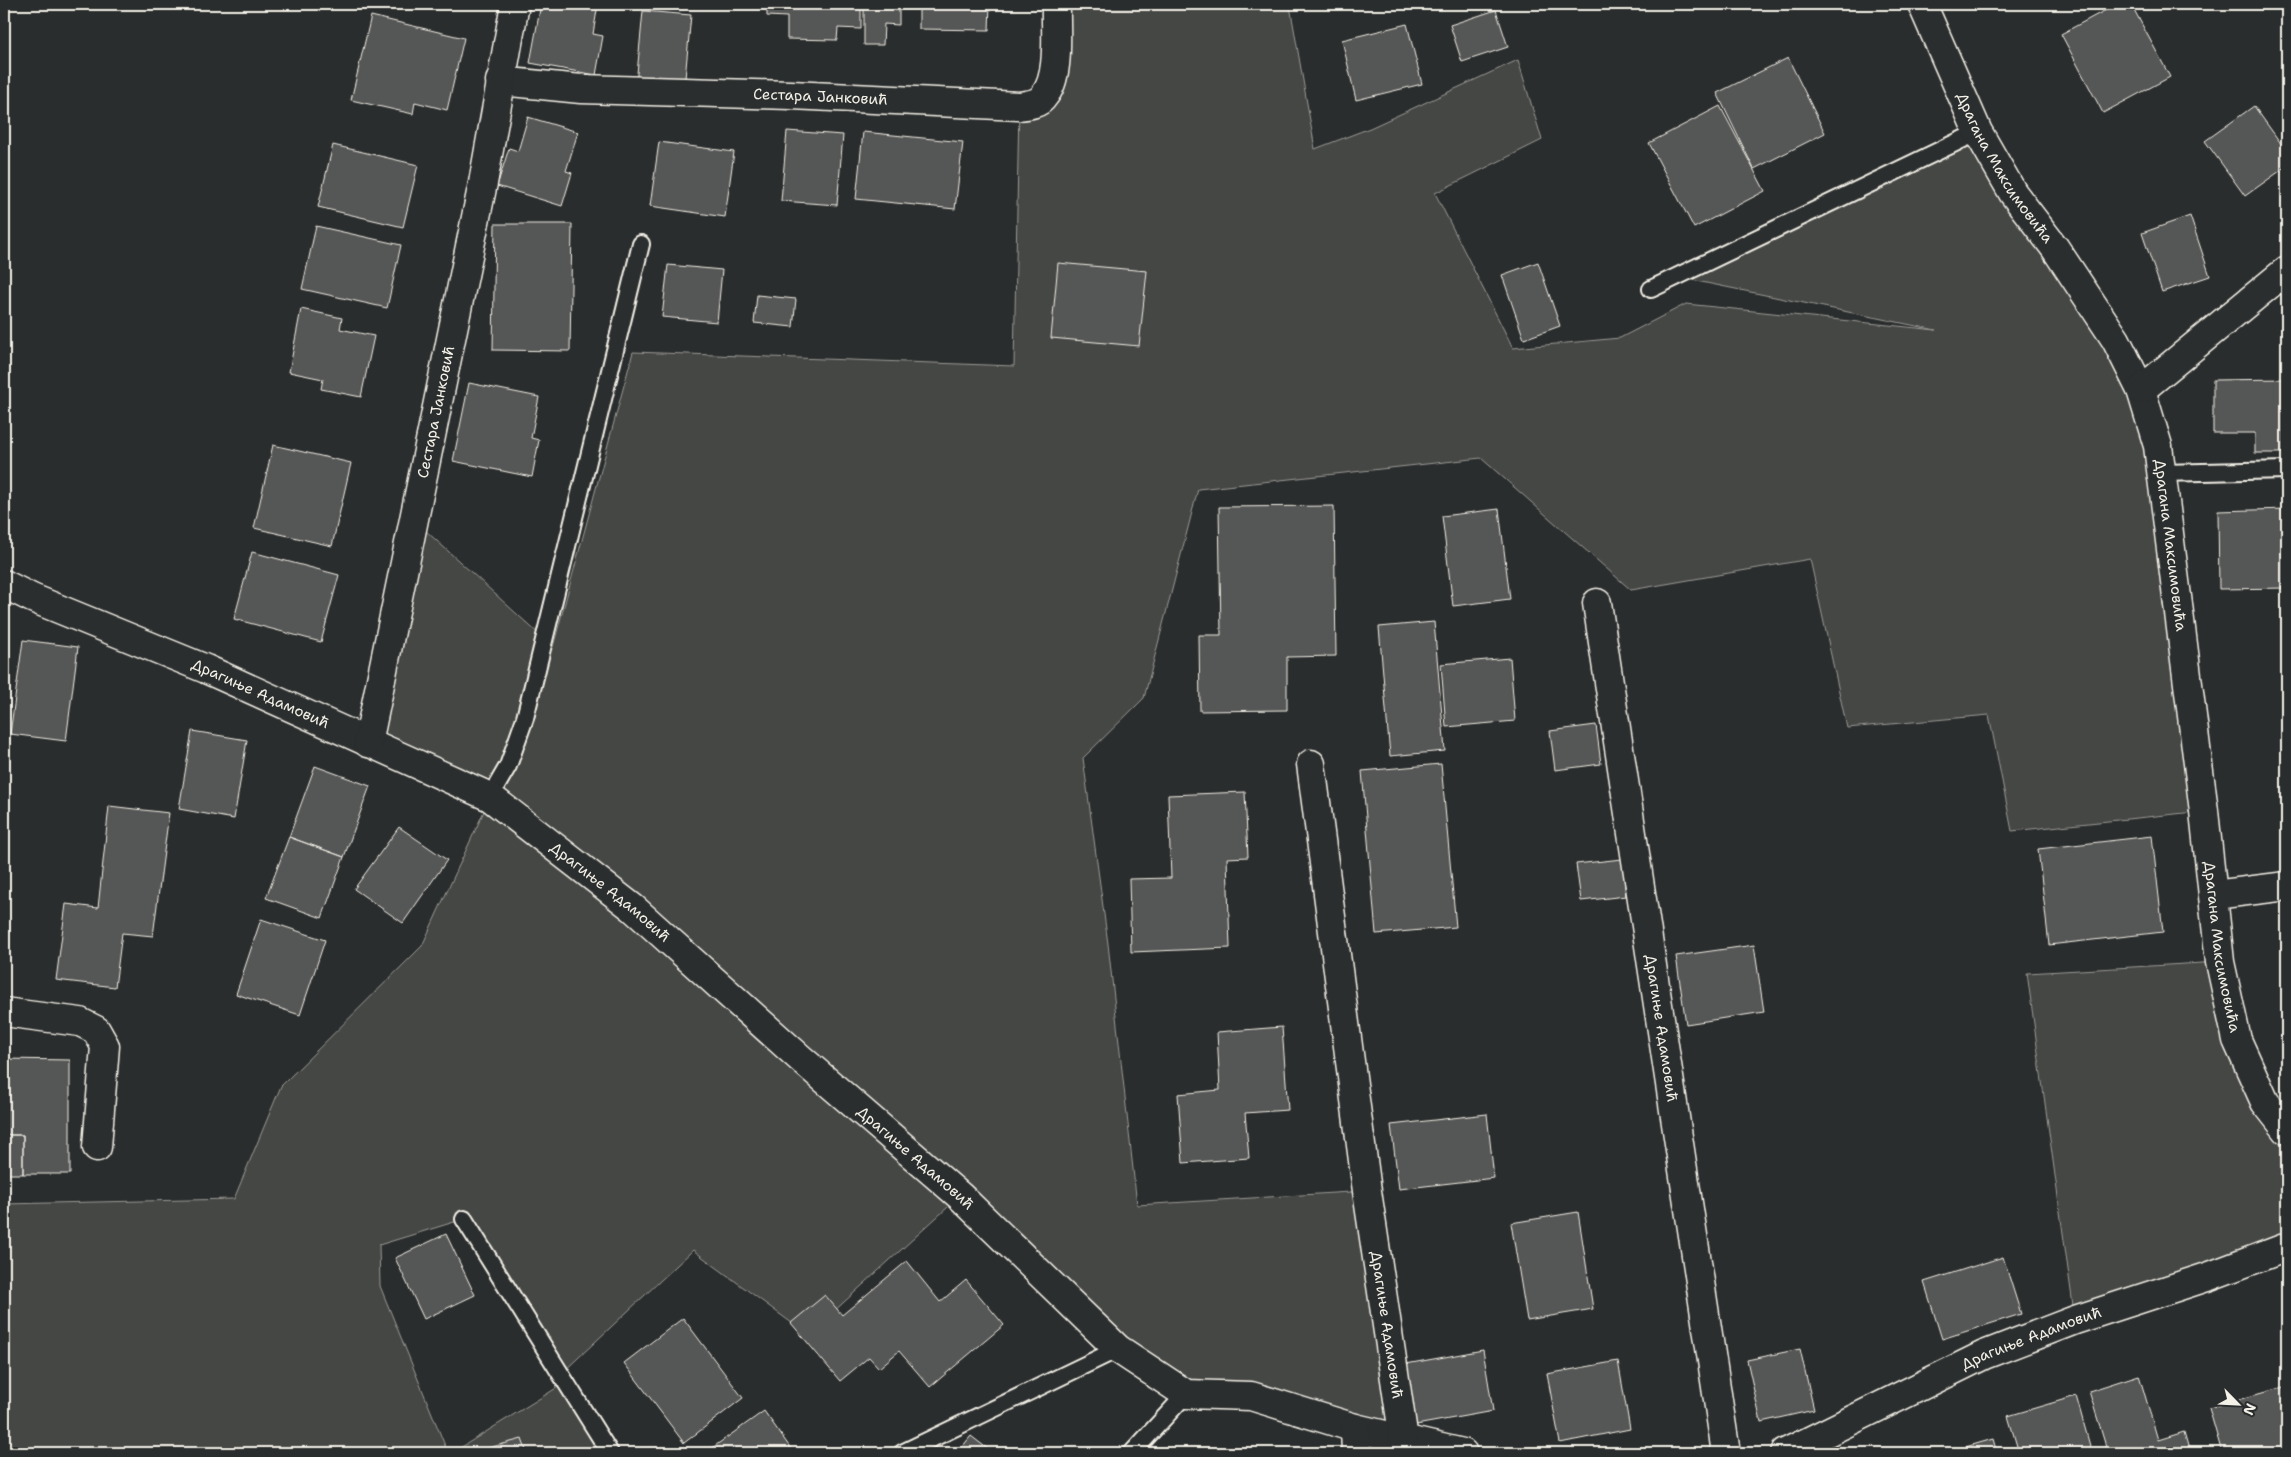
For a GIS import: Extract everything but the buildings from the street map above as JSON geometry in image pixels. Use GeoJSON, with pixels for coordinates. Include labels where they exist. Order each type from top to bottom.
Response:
{"type":"FeatureCollection","features":[{"type":"Feature","properties":{"kind":"street","name":"Сестара Јанковић"},"geometry":{"type":"LineString","coordinates":[[368,743],[483,183],[515,4]]}},
{"type":"Feature","properties":{"kind":"street","name":"Сестара Јанковић"},"geometry":{"type":"LineString","coordinates":[[500,81],[581,89],[791,94],[1019,106],[1032,104],[1044,98],[1052,84],[1055,68],[1056,4]]}},
{"type":"Feature","properties":{"kind":"street","name":"Драгана Максимовића"},"geometry":{"type":"LineString","coordinates":[[1922,4],[1978,132],[2013,193],[2055,248],[2116,340],[2141,390],[2158,446],[2214,894],[2220,962],[2237,1040],[2265,1102],[2287,1130]]}},
{"type":"Feature","properties":{"kind":"street"},"geometry":{"type":"LineString","coordinates":[[2141,390],[2287,270]]}},
{"type":"Feature","properties":{"kind":"street","name":"Драгиње Адамовић"},"geometry":{"type":"LineString","coordinates":[[4,584],[32,598],[206,669],[490,798],[633,908],[800,1058],[960,1196],[1118,1349],[1186,1394]]}},
{"type":"Feature","properties":{"kind":"street","name":"Драгиње Адамовић"},"geometry":{"type":"LineString","coordinates":[[1597,603],[1726,1453]]}},
{"type":"Feature","properties":{"kind":"street","name":"Драгиње Адамовић"},"geometry":{"type":"LineString","coordinates":[[1311,764],[1367,1191],[1404,1440]]}},
{"type":"Feature","properties":{"kind":"street"},"geometry":{"type":"LineString","coordinates":[[2214,894],[2287,886]]}},
{"type":"Feature","properties":{"kind":"street"},"geometry":{"type":"LineString","coordinates":[[4,1012],[80,1022],[96,1030],[105,1046],[96,1148]]}},
{"type":"Feature","properties":{"kind":"street","name":"Драгиње Адамовић"},"geometry":{"type":"LineString","coordinates":[[1785,1453],[1984,1355],[2075,1320],[2210,1276],[2287,1247]]}},
{"type":"Feature","properties":{"kind":"street"},"geometry":{"type":"LineString","coordinates":[[1186,1394],[1251,1396],[1356,1441],[1404,1440],[1462,1453]]}},
{"type":"Feature","properties":{"kind":"lane"},"geometry":{"type":"LineString","coordinates":[[1651,289],[1978,132]]}},
{"type":"Feature","properties":{"kind":"lane"},"geometry":{"type":"LineString","coordinates":[[490,798],[508,766],[525,718],[641,244]]}},
{"type":"Feature","properties":{"kind":"lane"},"geometry":{"type":"LineString","coordinates":[[2161,473],[2287,470]]}},
{"type":"Feature","properties":{"kind":"lane"},"geometry":{"type":"LineString","coordinates":[[464,1219],[610,1453]]}},
{"type":"Feature","properties":{"kind":"lane"},"geometry":{"type":"LineString","coordinates":[[902,1453],[1118,1349]]}},
{"type":"Feature","properties":{"kind":"lane"},"geometry":{"type":"LineString","coordinates":[[1132,1453],[1186,1394]]}},
{"type":"Feature","properties":{"kind":"shaded area"},"geometry":{"type":"Polygon","coordinates":[[[1056,4],[1302,4],[1290,6],[1315,149],[1370,128],[1518,60],[1542,140],[1435,193],[1513,348],[1620,338],[1686,304],[1936,330],[1677,277],[1978,132],[2141,390],[2204,811],[2012,831],[1989,715],[1847,728],[1810,559],[1631,590],[1481,458],[1198,489],[1144,698],[1083,758],[1108,944],[1137,1205],[1367,1191],[1404,1440],[1186,1394],[960,1196],[808,1335],[693,1250],[561,1374],[464,1219],[379,1245],[380,1286],[448,1453],[4,1453],[4,1204],[234,1199],[281,1086],[422,946],[490,798],[368,743],[414,520],[553,647],[633,352],[1014,366],[1019,106],[1043,98],[1056,4]]]}},
{"type":"Feature","properties":{"kind":"shaded area"},"geometry":{"type":"Polygon","coordinates":[[[2220,962],[2287,1130],[2287,1247],[2075,1320],[2027,973],[2220,962]]]}},
{"type":"Feature","properties":{"kind":"shaded area"},"geometry":{"type":"Polygon","coordinates":[[[566,1382],[610,1453],[452,1453],[566,1382]]]}}]}
